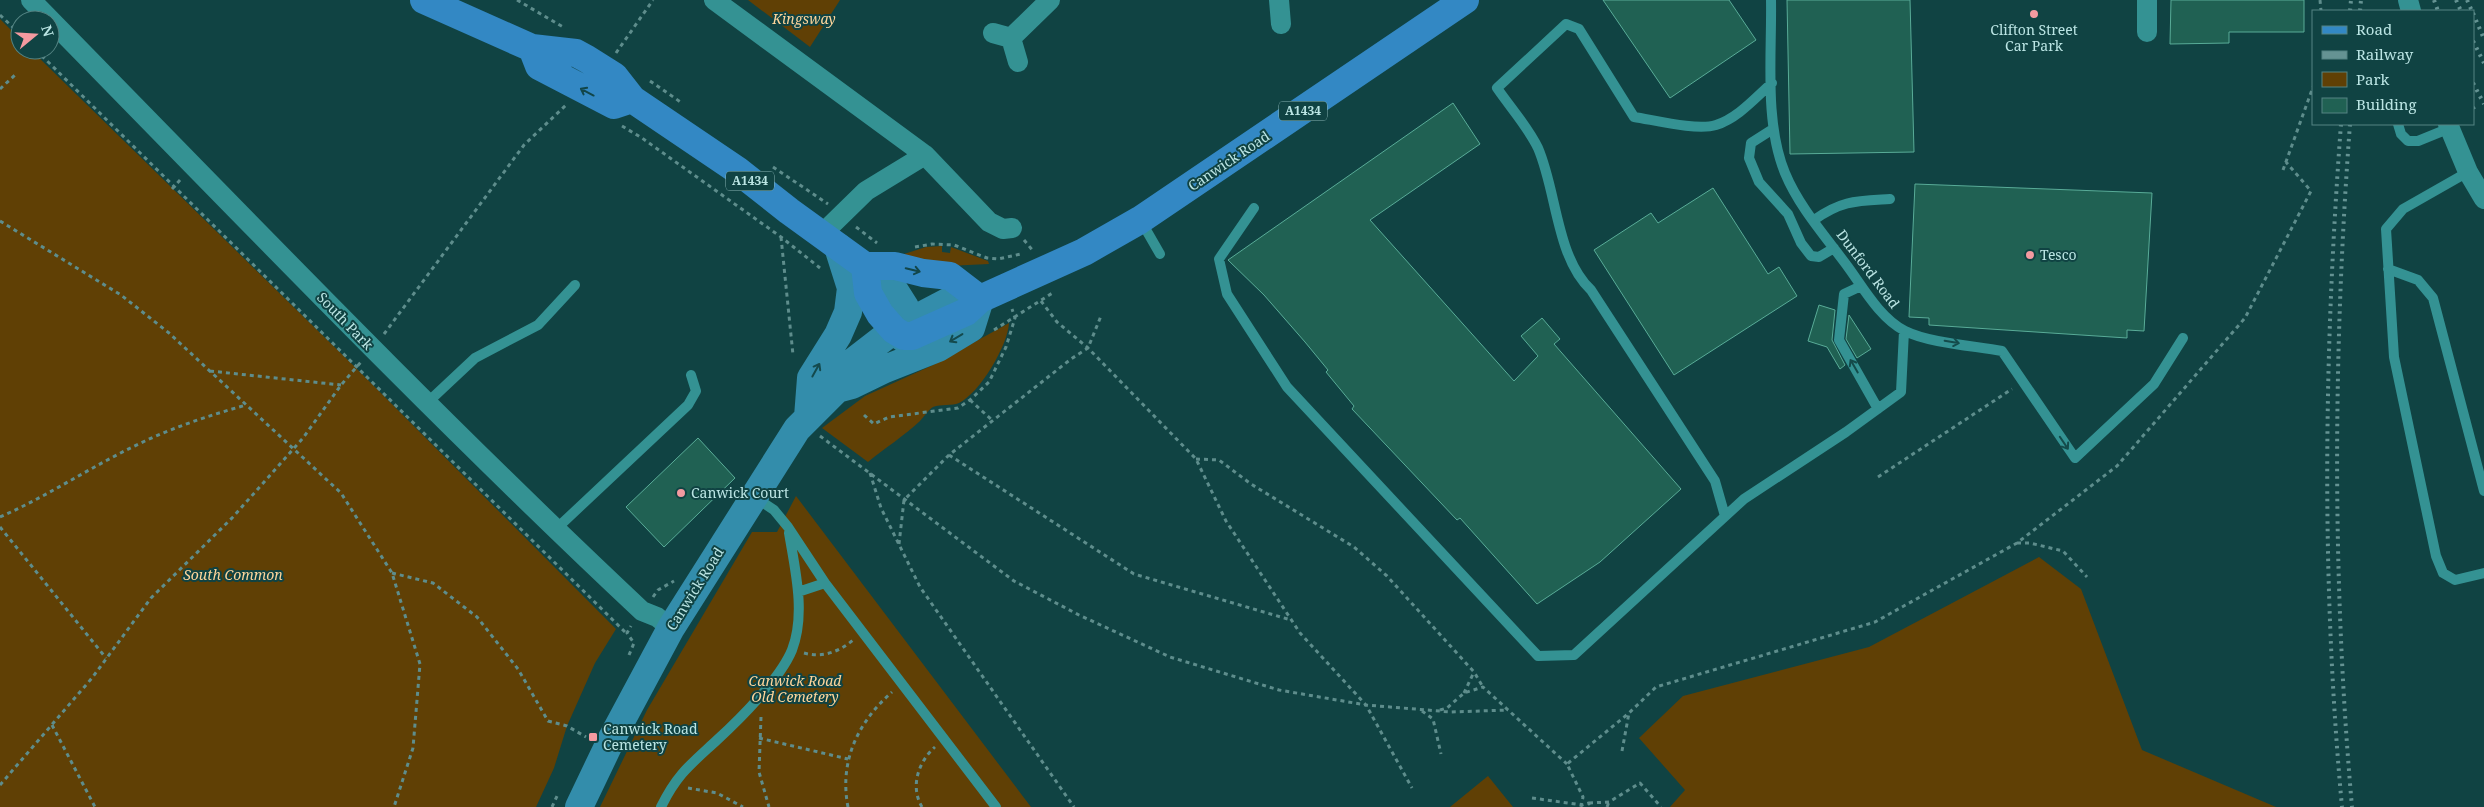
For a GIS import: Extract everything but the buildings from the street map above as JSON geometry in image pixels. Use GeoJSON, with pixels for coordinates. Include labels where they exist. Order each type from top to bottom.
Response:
{"type":"FeatureCollection","features":[{"type":"Feature","properties":{"kind":"main road","name":"A1434"},"geometry":{"type":"LineString","coordinates":[[424,0],[532,48],[576,53],[638,88],[737,170],[830,241],[873,256]]}},
{"type":"Feature","properties":{"kind":"main road","name":"Canwick Road"},"geometry":{"type":"LineString","coordinates":[[579,807],[612,738],[671,628],[797,429],[811,424],[838,389],[852,385],[885,369],[938,348],[971,328],[980,299],[1084,252],[1140,220],[1465,0]]}},
{"type":"Feature","properties":{"kind":"main road"},"geometry":{"type":"LineString","coordinates":[[811,424],[811,378],[838,335],[848,312],[852,288],[830,241]]}},
{"type":"Feature","properties":{"kind":"main road"},"geometry":{"type":"LineString","coordinates":[[885,369],[901,330],[880,314],[868,293],[873,256],[896,266],[929,274],[950,276],[980,299]]}},
{"type":"Feature","properties":{"kind":"main road","name":"A1434"},"geometry":{"type":"LineString","coordinates":[[901,330],[920,333],[966,312],[980,299]]}},
{"type":"Feature","properties":{"kind":"main road","name":"Canwick Road"},"geometry":{"type":"LineString","coordinates":[[838,389],[838,377],[850,364],[901,330]]}},
{"type":"Feature","properties":{"kind":"street","name":"South Park"},"geometry":{"type":"LineString","coordinates":[[31,0],[427,403],[555,530],[642,611],[657,617],[671,628]]}},
{"type":"Feature","properties":{"kind":"street"},"geometry":{"type":"LineString","coordinates":[[714,0],[925,154],[989,222],[1003,229],[1012,228]]}},
{"type":"Feature","properties":{"kind":"street"},"geometry":{"type":"LineString","coordinates":[[1018,62],[1002,36],[1050,0]]}},
{"type":"Feature","properties":{"kind":"street"},"geometry":{"type":"LineString","coordinates":[[1279,0],[1282,24]]}},
{"type":"Feature","properties":{"kind":"street"},"geometry":{"type":"LineString","coordinates":[[2147,0],[2147,32]]}},
{"type":"Feature","properties":{"kind":"street"},"geometry":{"type":"LineString","coordinates":[[2449,126],[2468,172],[2484,199]]}},
{"type":"Feature","properties":{"kind":"street"},"geometry":{"type":"LineString","coordinates":[[830,241],[842,214],[866,191],[925,154]]}},
{"type":"Feature","properties":{"kind":"lane","name":"Dunford Road"},"geometry":{"type":"LineString","coordinates":[[1771,0],[1773,129],[1785,172],[1794,192],[1861,286],[1876,306],[1904,331],[1918,336],[2002,351],[2075,458],[2154,384],[2183,338]]}},
{"type":"Feature","properties":{"kind":"lane"},"geometry":{"type":"LineString","coordinates":[[1725,516],[1716,481],[1596,297],[1580,280],[1557,221],[1553,190],[1537,147],[1497,88],[1566,24],[1579,29],[1634,117],[1681,125],[1715,126],[1735,116],[1772,83]]}},
{"type":"Feature","properties":{"kind":"lane"},"geometry":{"type":"LineString","coordinates":[[2398,125],[2402,134],[2408,141],[2418,141],[2449,126]]}},
{"type":"Feature","properties":{"kind":"lane"},"geometry":{"type":"LineString","coordinates":[[1773,129],[1751,143],[1748,158],[1759,182],[1788,214],[1801,242],[1811,256],[1819,257],[1834,248]]}},
{"type":"Feature","properties":{"kind":"lane"},"geometry":{"type":"LineString","coordinates":[[2468,172],[2402,209],[2386,229],[2394,357],[2436,556],[2443,573],[2455,580],[2484,573]]}},
{"type":"Feature","properties":{"kind":"lane"},"geometry":{"type":"LineString","coordinates":[[1814,220],[1832,207],[1853,201],[1890,199]]}},
{"type":"Feature","properties":{"kind":"lane"},"geometry":{"type":"LineString","coordinates":[[1254,208],[1220,259],[1227,294],[1287,387],[1538,656],[1574,655],[1744,499],[1846,432],[1901,392],[1904,331]]}},
{"type":"Feature","properties":{"kind":"lane"},"geometry":{"type":"LineString","coordinates":[[1140,220],[1160,254]]}},
{"type":"Feature","properties":{"kind":"lane"},"geometry":{"type":"LineString","coordinates":[[2388,269],[2418,280],[2433,298],[2484,490]]}},
{"type":"Feature","properties":{"kind":"lane"},"geometry":{"type":"LineString","coordinates":[[427,403],[476,358],[538,325],[575,285]]}},
{"type":"Feature","properties":{"kind":"lane"},"geometry":{"type":"LineString","coordinates":[[1861,286],[1844,294],[1839,340],[1878,409]]}},
{"type":"Feature","properties":{"kind":"lane"},"geometry":{"type":"LineString","coordinates":[[555,530],[688,405],[696,391],[691,375]]}},
{"type":"Feature","properties":{"kind":"lane"},"geometry":{"type":"LineString","coordinates":[[753,496],[774,510],[788,527],[825,583],[996,807]]}},
{"type":"Feature","properties":{"kind":"lane"},"geometry":{"type":"LineString","coordinates":[[661,807],[686,767],[717,740],[770,684],[792,650],[798,625],[798,592],[788,527]]}},
{"type":"Feature","properties":{"kind":"lane"},"geometry":{"type":"LineString","coordinates":[[798,592],[825,583]]}},
{"type":"Feature","properties":{"kind":"path"},"geometry":{"type":"LineString","coordinates":[[517,0],[571,33]]}},
{"type":"Feature","properties":{"kind":"path"},"geometry":{"type":"LineString","coordinates":[[614,57],[653,0]]}},
{"type":"Feature","properties":{"kind":"path"},"geometry":{"type":"LineString","coordinates":[[0,14],[10,24]]}},
{"type":"Feature","properties":{"kind":"path"},"geometry":{"type":"LineString","coordinates":[[46,60],[627,633],[634,643],[627,659]]}},
{"type":"Feature","properties":{"kind":"path"},"geometry":{"type":"LineString","coordinates":[[0,89],[16,74]]}},
{"type":"Feature","properties":{"kind":"path"},"geometry":{"type":"LineString","coordinates":[[638,88],[688,108]]}},
{"type":"Feature","properties":{"kind":"path"},"geometry":{"type":"LineString","coordinates":[[2283,170],[2312,91]]}},
{"type":"Feature","properties":{"kind":"path"},"geometry":{"type":"LineString","coordinates":[[380,339],[432,272],[524,145],[573,101]]}},
{"type":"Feature","properties":{"kind":"path"},"geometry":{"type":"LineString","coordinates":[[618,124],[642,138],[781,237],[825,273]]}},
{"type":"Feature","properties":{"kind":"path"},"geometry":{"type":"LineString","coordinates":[[1567,764],[1629,713],[1656,687],[1875,622],[2016,543],[2117,466],[2246,318],[2311,191],[2286,162]]}},
{"type":"Feature","properties":{"kind":"path"},"geometry":{"type":"LineString","coordinates":[[769,164],[842,214],[873,256]]}},
{"type":"Feature","properties":{"kind":"path"},"geometry":{"type":"LineString","coordinates":[[0,221],[121,295],[169,333],[341,493],[392,573],[420,664],[413,748],[394,807]]}},
{"type":"Feature","properties":{"kind":"path"},"geometry":{"type":"LineString","coordinates":[[781,237],[793,355]]}},
{"type":"Feature","properties":{"kind":"path"},"geometry":{"type":"LineString","coordinates":[[912,248],[943,244],[964,248],[988,258],[998,259],[1024,254],[1032,249]]}},
{"type":"Feature","properties":{"kind":"path"},"geometry":{"type":"LineString","coordinates":[[1041,300],[1057,322],[1088,348],[1196,459],[1226,521],[1300,633],[1366,705],[1412,788]]}},
{"type":"Feature","properties":{"kind":"path"},"geometry":{"type":"LineString","coordinates":[[899,544],[904,500],[949,455],[1071,359],[1088,348],[1101,316]]}},
{"type":"Feature","properties":{"kind":"path"},"geometry":{"type":"LineString","coordinates":[[864,415],[874,424],[888,417],[958,408],[970,400],[988,382],[1006,347],[1015,318]]}},
{"type":"Feature","properties":{"kind":"path"},"geometry":{"type":"LineString","coordinates":[[0,785],[52,725],[151,598],[233,517],[293,450],[357,366]]}},
{"type":"Feature","properties":{"kind":"path"},"geometry":{"type":"LineString","coordinates":[[209,371],[341,385]]}},
{"type":"Feature","properties":{"kind":"path"},"geometry":{"type":"LineString","coordinates":[[1878,477],[2023,382]]}},
{"type":"Feature","properties":{"kind":"path"},"geometry":{"type":"LineString","coordinates":[[970,400],[993,421]]}},
{"type":"Feature","properties":{"kind":"path"},"geometry":{"type":"LineString","coordinates":[[0,517],[31,504],[144,441],[204,417],[246,405]]}},
{"type":"Feature","properties":{"kind":"path"},"geometry":{"type":"LineString","coordinates":[[811,424],[904,500],[1014,581],[1079,615],[1170,657],[1279,690],[1366,705],[1437,711],[1508,710]]}},
{"type":"Feature","properties":{"kind":"path"},"geometry":{"type":"LineString","coordinates":[[949,455],[1134,574],[1292,620]]}},
{"type":"Feature","properties":{"kind":"path"},"geometry":{"type":"LineString","coordinates":[[1196,459],[1219,460],[1252,484],[1354,548],[1387,576],[1474,672],[1483,687],[1567,764],[1583,797],[1582,806]]}},
{"type":"Feature","properties":{"kind":"path"},"geometry":{"type":"LineString","coordinates":[[870,473],[881,508],[920,587],[1074,807]]}},
{"type":"Feature","properties":{"kind":"path"},"geometry":{"type":"LineString","coordinates":[[0,527],[106,658]]}},
{"type":"Feature","properties":{"kind":"path"},"geometry":{"type":"LineString","coordinates":[[2016,543],[2030,543],[2063,551],[2088,577]]}},
{"type":"Feature","properties":{"kind":"path"},"geometry":{"type":"LineString","coordinates":[[392,573],[433,583],[477,617],[518,669],[548,721],[567,726],[586,737]]}},
{"type":"Feature","properties":{"kind":"path"},"geometry":{"type":"LineString","coordinates":[[658,590],[674,581],[679,573]]}},
{"type":"Feature","properties":{"kind":"path"},"geometry":{"type":"LineString","coordinates":[[627,633],[633,624]]}},
{"type":"Feature","properties":{"kind":"path"},"geometry":{"type":"LineString","coordinates":[[792,650],[815,656],[842,650],[863,632]]}},
{"type":"Feature","properties":{"kind":"path"},"geometry":{"type":"LineString","coordinates":[[1437,711],[1447,708],[1464,693],[1474,672]]}},
{"type":"Feature","properties":{"kind":"path"},"geometry":{"type":"LineString","coordinates":[[848,807],[845,778],[852,744],[874,708],[902,683]]}},
{"type":"Feature","properties":{"kind":"path"},"geometry":{"type":"LineString","coordinates":[[769,807],[759,772],[759,738],[761,716],[770,684]]}},
{"type":"Feature","properties":{"kind":"path"},"geometry":{"type":"LineString","coordinates":[[1464,693],[1483,687]]}},
{"type":"Feature","properties":{"kind":"path"},"geometry":{"type":"LineString","coordinates":[[1422,710],[1433,720],[1441,754]]}},
{"type":"Feature","properties":{"kind":"path"},"geometry":{"type":"LineString","coordinates":[[1622,751],[1629,713]]}},
{"type":"Feature","properties":{"kind":"path"},"geometry":{"type":"LineString","coordinates":[[52,725],[95,807]]}},
{"type":"Feature","properties":{"kind":"path"},"geometry":{"type":"LineString","coordinates":[[759,738],[848,759]]}},
{"type":"Feature","properties":{"kind":"path"},"geometry":{"type":"LineString","coordinates":[[922,807],[915,781],[922,761],[945,740]]}},
{"type":"Feature","properties":{"kind":"path"},"geometry":{"type":"LineString","coordinates":[[1532,798],[1582,806],[1590,805],[1609,802],[1640,783],[1661,807]]}},
{"type":"Feature","properties":{"kind":"path"},"geometry":{"type":"LineString","coordinates":[[668,793],[682,787],[717,793],[743,807]]}},
{"type":"Feature","properties":{"kind":"path"},"geometry":{"type":"LineString","coordinates":[[396,799],[398,807]]}},
{"type":"Feature","properties":{"kind":"path"},"geometry":{"type":"LineString","coordinates":[[1607,807],[1609,802]]}},
{"type":"Feature","properties":{"kind":"green space","name":"Kingsway"},"geometry":{"type":"Polygon","coordinates":[[[748,0],[840,0],[810,47],[748,0]]]}},
{"type":"Feature","properties":{"kind":"green space","name":"South Common"},"geometry":{"type":"Polygon","coordinates":[[[0,19],[10,29],[10,60],[41,60],[356,368],[616,629],[595,663],[567,726],[554,768],[536,807],[0,807],[0,19]]]}},
{"type":"Feature","properties":{"kind":"green space"},"geometry":{"type":"Polygon","coordinates":[[[942,246],[942,252],[950,253],[951,247],[988,261],[989,264],[947,266],[903,256],[926,247],[942,246]]]}},
{"type":"Feature","properties":{"kind":"green space"},"geometry":{"type":"Polygon","coordinates":[[[1009,323],[1004,343],[991,368],[967,398],[959,403],[933,407],[920,421],[868,462],[822,428],[865,396],[933,365],[1009,323]]]}},
{"type":"Feature","properties":{"kind":"green space","name":"Canwick Road Old Cemetery"},"geometry":{"type":"Polygon","coordinates":[[[796,496],[1031,807],[600,807],[647,710],[752,532],[777,532],[796,496]]]}},
{"type":"Feature","properties":{"kind":"green space"},"geometry":{"type":"Polygon","coordinates":[[[2039,557],[2081,589],[2142,750],[2276,807],[1670,807],[1685,790],[1639,738],[1683,696],[1869,647],[2039,557]]]}},
{"type":"Feature","properties":{"kind":"green space"},"geometry":{"type":"Polygon","coordinates":[[[1488,776],[1513,807],[1450,807],[1488,776]]]}},
{"type":"Feature","properties":{"kind":"railway"},"geometry":{"type":"LineString","coordinates":[[2350,10],[2351,0]]}},
{"type":"Feature","properties":{"kind":"railway"},"geometry":{"type":"LineString","coordinates":[[2360,10],[2361,0]]}},
{"type":"Feature","properties":{"kind":"railway"},"geometry":{"type":"LineString","coordinates":[[2434,0],[2438,10]]}},
{"type":"Feature","properties":{"kind":"railway"},"geometry":{"type":"LineString","coordinates":[[2456,0],[2461,10]]}},
{"type":"Feature","properties":{"kind":"railway"},"geometry":{"type":"LineString","coordinates":[[2467,0],[2472,10]]}},
{"type":"Feature","properties":{"kind":"railway"},"geometry":{"type":"LineString","coordinates":[[2474,15],[2484,39]]}},
{"type":"Feature","properties":{"kind":"railway"},"geometry":{"type":"LineString","coordinates":[[2474,43],[2484,63]]}},
{"type":"Feature","properties":{"kind":"railway"},"geometry":{"type":"LineString","coordinates":[[2474,85],[2484,104]]}},
{"type":"Feature","properties":{"kind":"railway"},"geometry":{"type":"LineString","coordinates":[[2341,125],[2331,295],[2327,466],[2331,636],[2335,722],[2342,807]]}},
{"type":"Feature","properties":{"kind":"railway"},"geometry":{"type":"LineString","coordinates":[[2350,125],[2340,295],[2337,466],[2341,636],[2345,722],[2352,807]]}},
{"type":"Feature","properties":{"kind":"place","name":"Clifton Street Car Park"},"geometry":{"type":"Point","coordinates":[2034,14]}},
{"type":"Feature","properties":{"kind":"place","name":"Tesco"},"geometry":{"type":"Point","coordinates":[2030,255]}},
{"type":"Feature","properties":{"kind":"place","name":"Canwick Court"},"geometry":{"type":"Point","coordinates":[681,493]}},
{"type":"Feature","properties":{"kind":"place","name":"Canwick Road Cemetery"},"geometry":{"type":"Point","coordinates":[593,737]}}]}
